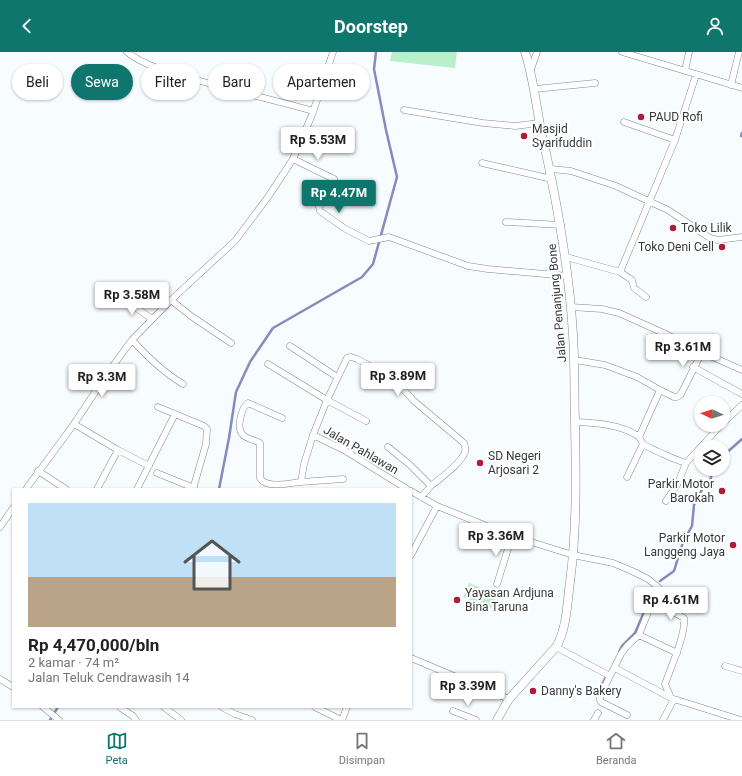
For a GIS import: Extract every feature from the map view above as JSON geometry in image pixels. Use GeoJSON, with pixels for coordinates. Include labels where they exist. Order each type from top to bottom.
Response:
{"type":"FeatureCollection","features":[{"type":"Feature","properties":{"kind":"street"},"geometry":{"type":"LineString","coordinates":[[127,52],[137,60],[150,66],[313,111]]}},
{"type":"Feature","properties":{"kind":"street"},"geometry":{"type":"LineString","coordinates":[[27,488],[74,424],[107,374],[132,340],[171,300],[234,241],[268,197],[293,160],[313,111],[333,52]]}},
{"type":"Feature","properties":{"kind":"street","name":"Jalan Penanjung Bone"},"geometry":{"type":"LineString","coordinates":[[525,52],[531,69],[540,123],[551,169],[561,225],[568,276],[575,360],[576,477],[573,555],[564,626],[556,647]]}},
{"type":"Feature","properties":{"kind":"street"},"geometry":{"type":"LineString","coordinates":[[531,69],[537,52]]}},
{"type":"Feature","properties":{"kind":"street"},"geometry":{"type":"LineString","coordinates":[[622,52],[640,55],[696,75],[742,88]]}},
{"type":"Feature","properties":{"kind":"street"},"geometry":{"type":"LineString","coordinates":[[685,71],[689,52]]}},
{"type":"Feature","properties":{"kind":"street"},"geometry":{"type":"LineString","coordinates":[[731,85],[739,52]]}},
{"type":"Feature","properties":{"kind":"street"},"geometry":{"type":"LineString","coordinates":[[620,272],[675,140],[696,75]]}},
{"type":"Feature","properties":{"kind":"street"},"geometry":{"type":"LineString","coordinates":[[535,90],[595,83]]}},
{"type":"Feature","properties":{"kind":"street"},"geometry":{"type":"LineString","coordinates":[[404,110],[483,123],[515,126],[540,123]]}},
{"type":"Feature","properties":{"kind":"street"},"geometry":{"type":"LineString","coordinates":[[624,122],[675,140]]}},
{"type":"Feature","properties":{"kind":"street"},"geometry":{"type":"LineString","coordinates":[[293,160],[334,180],[330,191],[319,207],[320,210],[338,224],[369,241],[389,238],[468,266],[488,270],[568,276]]}},
{"type":"Feature","properties":{"kind":"street"},"geometry":{"type":"LineString","coordinates":[[482,163],[552,179]]}},
{"type":"Feature","properties":{"kind":"street"},"geometry":{"type":"LineString","coordinates":[[551,169],[571,170],[604,181],[671,213],[703,235],[710,238],[718,240],[742,237]]}},
{"type":"Feature","properties":{"kind":"street"},"geometry":{"type":"LineString","coordinates":[[506,222],[561,225]]}},
{"type":"Feature","properties":{"kind":"street"},"geometry":{"type":"LineString","coordinates":[[566,257],[620,272],[632,280],[634,288],[646,297]]}},
{"type":"Feature","properties":{"kind":"street"},"geometry":{"type":"LineString","coordinates":[[122,298],[152,319]]}},
{"type":"Feature","properties":{"kind":"street"},"geometry":{"type":"LineString","coordinates":[[171,300],[191,316],[232,343]]}},
{"type":"Feature","properties":{"kind":"street"},"geometry":{"type":"LineString","coordinates":[[571,306],[602,309],[619,313],[668,335],[701,354],[706,354],[742,370]]}},
{"type":"Feature","properties":{"kind":"street"},"geometry":{"type":"LineString","coordinates":[[132,340],[170,377],[183,384]]}},
{"type":"Feature","properties":{"kind":"street"},"geometry":{"type":"LineString","coordinates":[[290,346],[337,377]]}},
{"type":"Feature","properties":{"kind":"street"},"geometry":{"type":"LineString","coordinates":[[575,360],[605,364],[637,377],[674,397],[677,397],[681,394],[701,354]]}},
{"type":"Feature","properties":{"kind":"street","name":"Jalan Pahlawan"},"geometry":{"type":"LineString","coordinates":[[404,488],[344,450],[313,435],[346,358],[351,357],[390,379],[464,443],[465,452],[461,459],[431,486]]}},
{"type":"Feature","properties":{"kind":"street"},"geometry":{"type":"LineString","coordinates":[[268,364],[327,400],[366,421]]}},
{"type":"Feature","properties":{"kind":"street"},"geometry":{"type":"LineString","coordinates":[[694,367],[742,394]]}},
{"type":"Feature","properties":{"kind":"street"},"geometry":{"type":"LineString","coordinates":[[639,437],[660,390]]}},
{"type":"Feature","properties":{"kind":"street"},"geometry":{"type":"LineString","coordinates":[[282,418],[248,403],[244,406],[240,431],[244,436],[260,443],[261,481],[275,485],[343,479]]}},
{"type":"Feature","properties":{"kind":"street"},"geometry":{"type":"LineString","coordinates":[[730,416],[742,405]]}},
{"type":"Feature","properties":{"kind":"street"},"geometry":{"type":"LineString","coordinates":[[158,407],[204,426],[207,430],[206,444],[193,488]]}},
{"type":"Feature","properties":{"kind":"street"},"geometry":{"type":"LineString","coordinates":[[138,488],[175,414]]}},
{"type":"Feature","properties":{"kind":"street"},"geometry":{"type":"LineString","coordinates":[[575,422],[611,425],[639,437],[644,444],[679,462],[686,463]]}},
{"type":"Feature","properties":{"kind":"street"},"geometry":{"type":"LineString","coordinates":[[74,424],[149,466]]}},
{"type":"Feature","properties":{"kind":"street"},"geometry":{"type":"LineString","coordinates":[[666,501],[677,485],[686,463],[715,432]]}},
{"type":"Feature","properties":{"kind":"street"},"geometry":{"type":"LineString","coordinates":[[301,482],[304,464],[313,435]]}},
{"type":"Feature","properties":{"kind":"street"},"geometry":{"type":"LineString","coordinates":[[627,477],[644,444]]}},
{"type":"Feature","properties":{"kind":"street"},"geometry":{"type":"LineString","coordinates":[[388,447],[410,465],[431,486],[421,497]]}},
{"type":"Feature","properties":{"kind":"street"},"geometry":{"type":"LineString","coordinates":[[98,488],[118,450]]}},
{"type":"Feature","properties":{"kind":"street"},"geometry":{"type":"LineString","coordinates":[[38,471],[64,488]]}},
{"type":"Feature","properties":{"kind":"street"},"geometry":{"type":"LineString","coordinates":[[157,473],[191,488]]}},
{"type":"Feature","properties":{"kind":"street"},"geometry":{"type":"LineString","coordinates":[[412,492],[437,506],[512,536],[573,555],[613,563],[632,571],[648,579],[659,588],[666,608]]}},
{"type":"Feature","properties":{"kind":"street"},"geometry":{"type":"LineString","coordinates":[[412,553],[437,506]]}},
{"type":"Feature","properties":{"kind":"street"},"geometry":{"type":"LineString","coordinates":[[0,527],[12,509]]}},
{"type":"Feature","properties":{"kind":"street"},"geometry":{"type":"LineString","coordinates":[[497,584],[512,536]]}},
{"type":"Feature","properties":{"kind":"street"},"geometry":{"type":"LineString","coordinates":[[627,715],[602,702],[600,700],[600,696],[608,675],[615,668],[624,649],[639,635],[649,610],[652,605],[656,604],[684,618],[684,626],[677,653],[666,684],[672,698],[663,720]]}},
{"type":"Feature","properties":{"kind":"street"},"geometry":{"type":"LineString","coordinates":[[639,635],[677,653]]}},
{"type":"Feature","properties":{"kind":"street"},"geometry":{"type":"LineString","coordinates":[[497,720],[509,699],[556,647],[608,675]]}},
{"type":"Feature","properties":{"kind":"street"},"geometry":{"type":"LineString","coordinates":[[412,658],[509,699]]}},
{"type":"Feature","properties":{"kind":"street"},"geometry":{"type":"LineString","coordinates":[[725,666],[742,671]]}},
{"type":"Feature","properties":{"kind":"street"},"geometry":{"type":"LineString","coordinates":[[615,668],[672,698],[741,720]]}},
{"type":"Feature","properties":{"kind":"street"},"geometry":{"type":"LineString","coordinates":[[0,679],[12,686]]}},
{"type":"Feature","properties":{"kind":"street"},"geometry":{"type":"LineString","coordinates":[[43,708],[57,718]]}},
{"type":"Feature","properties":{"kind":"street"},"geometry":{"type":"LineString","coordinates":[[121,708],[133,716],[136,720]]}},
{"type":"Feature","properties":{"kind":"street"},"geometry":{"type":"LineString","coordinates":[[165,708],[181,720]]}},
{"type":"Feature","properties":{"kind":"street"},"geometry":{"type":"LineString","coordinates":[[223,708],[234,717],[252,720]]}},
{"type":"Feature","properties":{"kind":"street"},"geometry":{"type":"LineString","coordinates":[[317,708],[342,720],[347,708]]}},
{"type":"Feature","properties":{"kind":"street"},"geometry":{"type":"LineString","coordinates":[[453,711],[476,720]]}},
{"type":"Feature","properties":{"kind":"street"},"geometry":{"type":"LineString","coordinates":[[594,720],[598,713]]}},
{"type":"Feature","properties":{"kind":"green space"},"geometry":{"type":"Polygon","coordinates":[[[392,52],[457,52],[455,68],[390,61],[392,52]]]}},
{"type":"Feature","properties":{"kind":"green space"},"geometry":{"type":"Polygon","coordinates":[[[469,583],[497,595],[491,608],[463,597],[469,583]]]}},
{"type":"Feature","properties":{"kind":"waterway"},"geometry":{"type":"LineString","coordinates":[[219,488],[236,392],[250,362],[273,328],[362,277],[373,264],[397,177],[374,69],[376,52]]}},
{"type":"Feature","properties":{"kind":"waterway"},"geometry":{"type":"LineString","coordinates":[[730,450],[742,439]]}},
{"type":"Feature","properties":{"kind":"waterway"},"geometry":{"type":"LineString","coordinates":[[660,581],[674,571],[683,542],[692,526],[694,505],[704,486],[710,481],[711,476]]}},
{"type":"Feature","properties":{"kind":"waterway"},"geometry":{"type":"LineString","coordinates":[[619,652],[622,646],[635,633],[650,598]]}},
{"type":"Feature","properties":{"kind":"waterway"},"geometry":{"type":"LineString","coordinates":[[589,696],[592,692],[598,692],[607,675]]}},
{"type":"Feature","properties":{"kind":"waterway"},"geometry":{"type":"LineString","coordinates":[[50,720],[57,708]]}},
{"type":"Feature","properties":{"kind":"place","name":"PAUD Rofi"},"geometry":{"type":"Point","coordinates":[641,117]}},
{"type":"Feature","properties":{"kind":"place","name":"Masjid Syarifuddin"},"geometry":{"type":"Point","coordinates":[524,136]}},
{"type":"Feature","properties":{"kind":"place","name":"Toko Lilik"},"geometry":{"type":"Point","coordinates":[673,228]}},
{"type":"Feature","properties":{"kind":"place","name":"Toko Deni Cell"},"geometry":{"type":"Point","coordinates":[722,247]}},
{"type":"Feature","properties":{"kind":"place","name":"SD Negeri Arjosari 2"},"geometry":{"type":"Point","coordinates":[480,463]}},
{"type":"Feature","properties":{"kind":"place","name":"Parkir Motor Barokah"},"geometry":{"type":"Point","coordinates":[722,491]}},
{"type":"Feature","properties":{"kind":"place","name":"Parkir Motor Langgeng Jaya"},"geometry":{"type":"Point","coordinates":[733,545]}},
{"type":"Feature","properties":{"kind":"place","name":"Yayasan Ardjuna Bina Taruna"},"geometry":{"type":"Point","coordinates":[457,600]}},
{"type":"Feature","properties":{"kind":"place","name":"Danny's Bakery"},"geometry":{"type":"Point","coordinates":[533,691]}}]}
